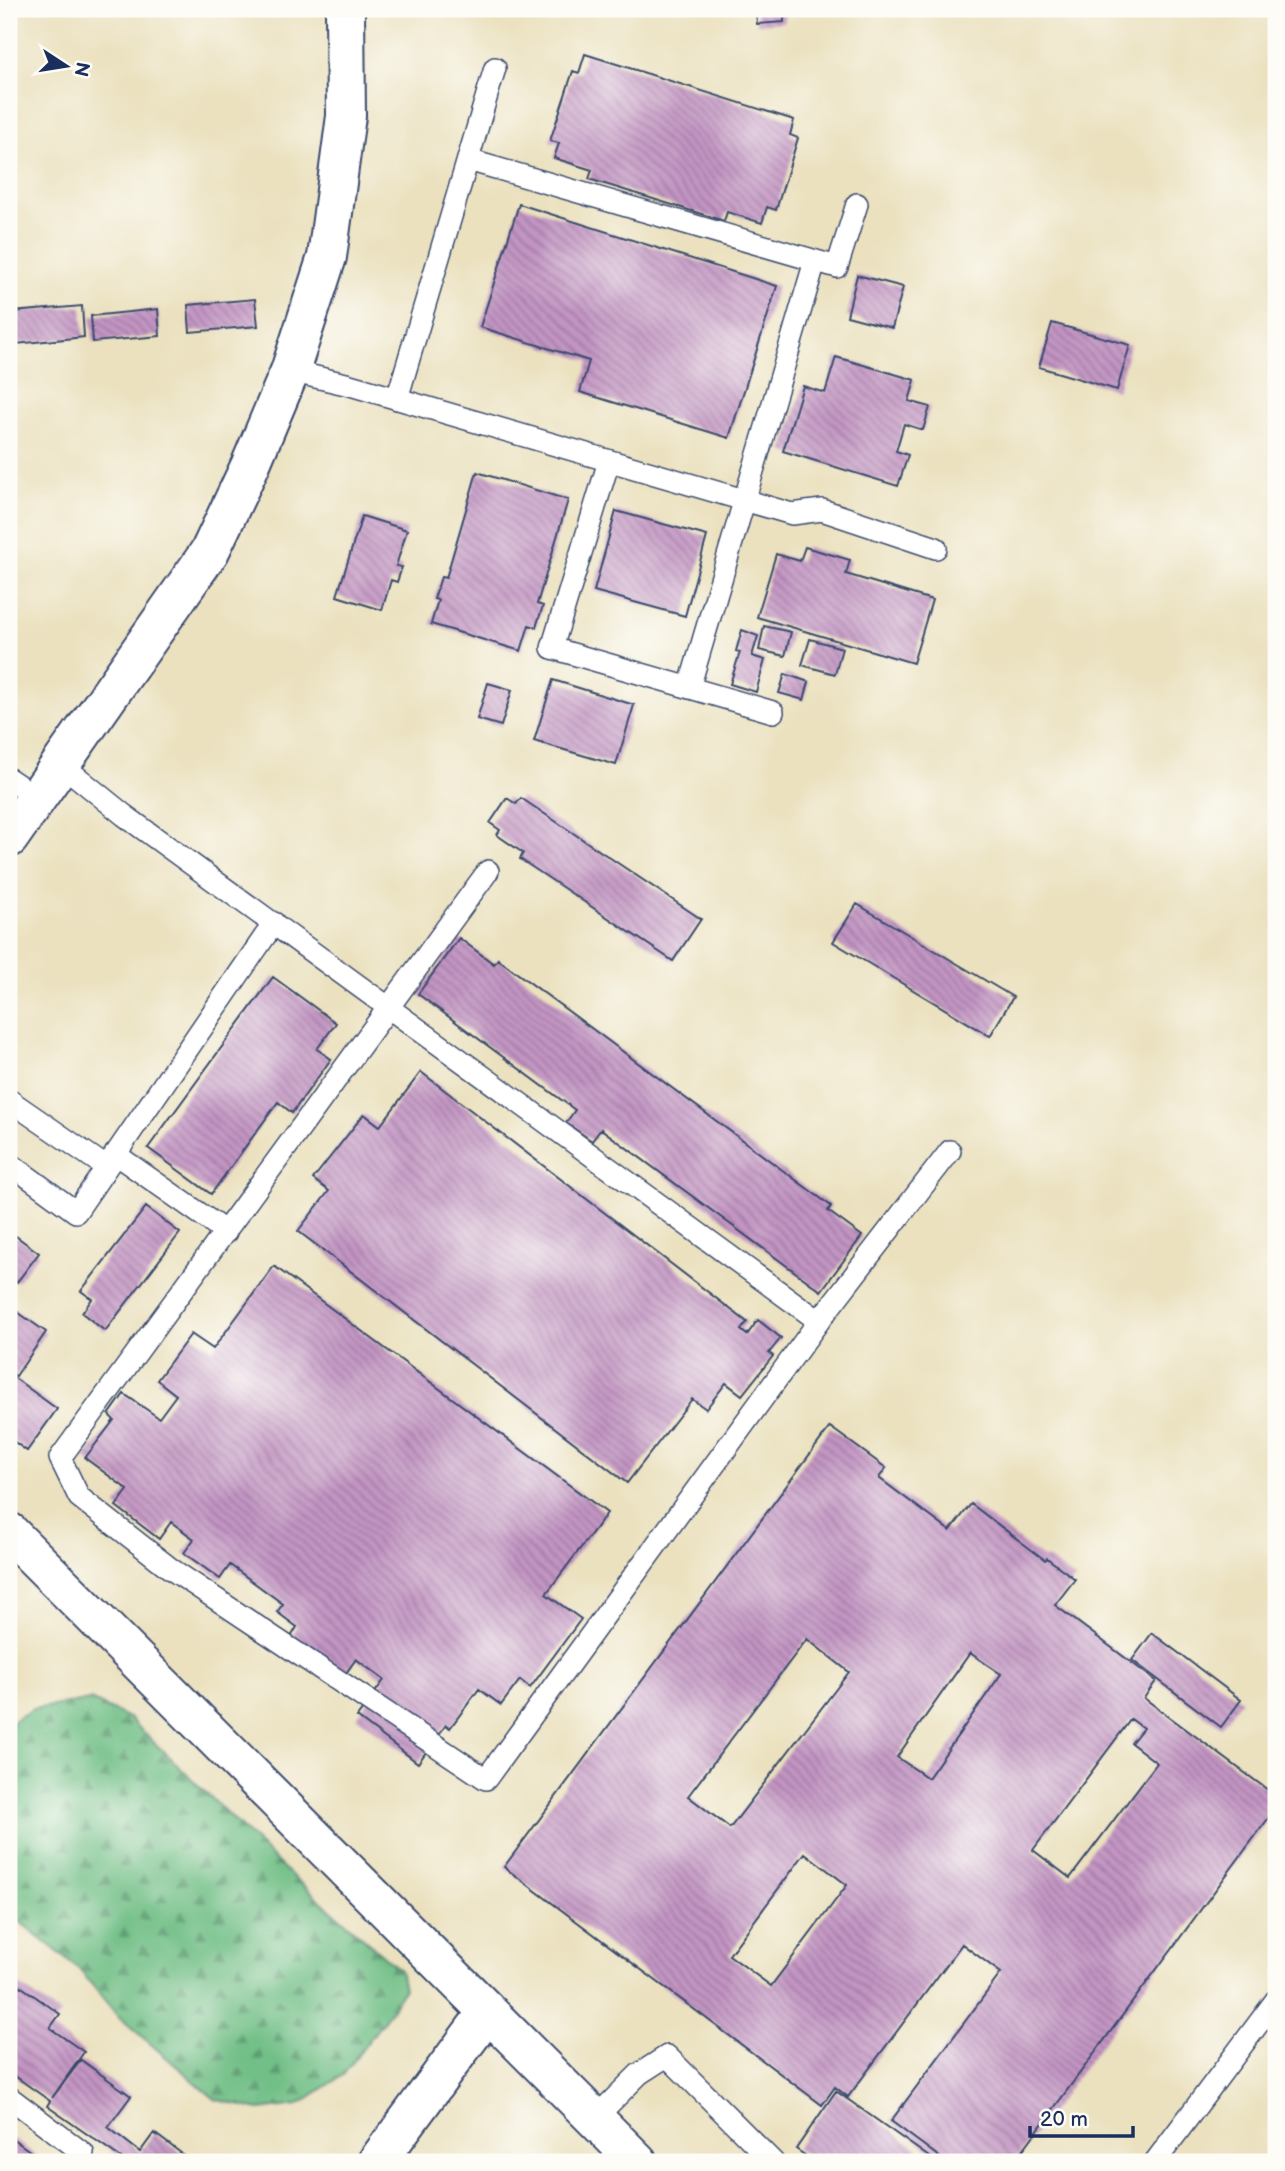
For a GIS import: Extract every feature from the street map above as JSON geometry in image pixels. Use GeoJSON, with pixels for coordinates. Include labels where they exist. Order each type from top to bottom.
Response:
{"type":"FeatureCollection","features":[{"type":"Feature","properties":{"kind":"street"},"geometry":{"type":"LineString","coordinates":[[9,838],[22,788],[61,764],[210,551],[290,371],[327,257],[346,116],[345,9]]}},
{"type":"Feature","properties":{"kind":"street"},"geometry":{"type":"LineString","coordinates":[[9,1532],[638,2162]]}},
{"type":"Feature","properties":{"kind":"street"},"geometry":{"type":"LineString","coordinates":[[377,2162],[487,2012]]}},
{"type":"Feature","properties":{"kind":"lane"},"geometry":{"type":"LineString","coordinates":[[397,399],[495,68]]}},
{"type":"Feature","properties":{"kind":"lane"},"geometry":{"type":"LineString","coordinates":[[468,160],[837,267],[857,204]]}},
{"type":"Feature","properties":{"kind":"lane"},"geometry":{"type":"LineString","coordinates":[[689,688],[815,261]]}},
{"type":"Feature","properties":{"kind":"lane"},"geometry":{"type":"LineString","coordinates":[[290,371],[397,399],[792,513],[822,510],[936,548]]}},
{"type":"Feature","properties":{"kind":"lane"},"geometry":{"type":"LineString","coordinates":[[609,461],[552,648],[774,712]]}},
{"type":"Feature","properties":{"kind":"lane"},"geometry":{"type":"LineString","coordinates":[[61,764],[124,815],[819,1321]]}},
{"type":"Feature","properties":{"kind":"lane"},"geometry":{"type":"LineString","coordinates":[[488,871],[60,1458],[79,1497],[172,1569],[486,1779],[819,1321],[950,1150]]}},
{"type":"Feature","properties":{"kind":"lane"},"geometry":{"type":"LineString","coordinates":[[9,1163],[76,1212],[274,923]]}},
{"type":"Feature","properties":{"kind":"lane"},"geometry":{"type":"LineString","coordinates":[[9,1100],[226,1232]]}},
{"type":"Feature","properties":{"kind":"lane"},"geometry":{"type":"LineString","coordinates":[[1156,2162],[1276,2000]]}},
{"type":"Feature","properties":{"kind":"lane"},"geometry":{"type":"LineString","coordinates":[[595,2118],[639,2074],[667,2056],[773,2162]]}},
{"type":"Feature","properties":{"kind":"lane"},"geometry":{"type":"LineString","coordinates":[[9,2097],[83,2152],[75,2162]]}},
{"type":"Feature","properties":{"kind":"green space"},"geometry":{"type":"Polygon","coordinates":[[[91,1700],[129,1718],[282,1867],[400,1970],[404,1989],[343,2075],[298,2105],[259,2110],[215,2099],[118,2016],[78,1968],[9,1913],[9,1723],[33,1709],[91,1700]]]}},
{"type":"Feature","properties":{"kind":"building"},"geometry":{"type":"Polygon","coordinates":[[[756,9],[784,9],[784,22],[757,24],[756,9]]]}},
{"type":"Feature","properties":{"kind":"building"},"geometry":{"type":"Polygon","coordinates":[[[585,54],[794,120],[790,135],[798,138],[776,210],[767,207],[762,223],[727,212],[724,221],[589,179],[592,170],[554,158],[559,143],[550,141],[573,71],[579,73],[585,54]]]}},
{"type":"Feature","properties":{"kind":"building"},"geometry":{"type":"Polygon","coordinates":[[[519,204],[777,286],[729,438],[580,392],[589,361],[480,327],[519,204]]]}},
{"type":"Feature","properties":{"kind":"building"},"geometry":{"type":"Polygon","coordinates":[[[857,275],[903,287],[892,328],[847,316],[857,275]]]}},
{"type":"Feature","properties":{"kind":"building"},"geometry":{"type":"Polygon","coordinates":[[[255,299],[258,326],[190,332],[188,305],[255,299]]]}},
{"type":"Feature","properties":{"kind":"building"},"geometry":{"type":"Polygon","coordinates":[[[82,306],[84,337],[16,344],[13,312],[82,306]]]}},
{"type":"Feature","properties":{"kind":"building"},"geometry":{"type":"Polygon","coordinates":[[[158,309],[160,336],[93,342],[91,316],[158,309]]]}},
{"type":"Feature","properties":{"kind":"building"},"geometry":{"type":"Polygon","coordinates":[[[1052,323],[1130,345],[1117,390],[1039,367],[1052,323]]]}},
{"type":"Feature","properties":{"kind":"building"},"geometry":{"type":"Polygon","coordinates":[[[836,357],[915,380],[909,401],[930,407],[923,430],[904,424],[896,451],[908,455],[898,486],[783,451],[803,386],[825,393],[836,357]]]}},
{"type":"Feature","properties":{"kind":"building"},"geometry":{"type":"Polygon","coordinates":[[[477,472],[568,500],[537,604],[543,606],[536,627],[529,625],[521,651],[431,624],[438,600],[434,599],[441,577],[446,578],[477,472]]]}},
{"type":"Feature","properties":{"kind":"building"},"geometry":{"type":"Polygon","coordinates":[[[616,511],[707,536],[685,616],[594,591],[616,511]]]}},
{"type":"Feature","properties":{"kind":"building"},"geometry":{"type":"Polygon","coordinates":[[[362,516],[407,530],[396,566],[402,567],[397,582],[391,580],[382,610],[337,596],[362,516]]]}},
{"type":"Feature","properties":{"kind":"building"},"geometry":{"type":"Polygon","coordinates":[[[805,547],[850,560],[846,574],[932,600],[913,663],[757,617],[776,554],[800,561],[805,547]]]}},
{"type":"Feature","properties":{"kind":"building"},"geometry":{"type":"Polygon","coordinates":[[[764,626],[791,632],[785,656],[759,650],[764,626]]]}},
{"type":"Feature","properties":{"kind":"building"},"geometry":{"type":"Polygon","coordinates":[[[742,630],[758,636],[752,656],[765,660],[756,692],[730,684],[740,652],[736,651],[742,630]]]}},
{"type":"Feature","properties":{"kind":"building"},"geometry":{"type":"Polygon","coordinates":[[[810,639],[842,648],[835,674],[802,665],[810,639]]]}},
{"type":"Feature","properties":{"kind":"building"},"geometry":{"type":"Polygon","coordinates":[[[785,674],[809,682],[804,700],[779,693],[785,674]]]}},
{"type":"Feature","properties":{"kind":"building"},"geometry":{"type":"Polygon","coordinates":[[[553,680],[634,705],[616,765],[534,741],[553,680]]]}},
{"type":"Feature","properties":{"kind":"building"},"geometry":{"type":"Polygon","coordinates":[[[488,683],[512,690],[501,726],[477,719],[488,683]]]}},
{"type":"Feature","properties":{"kind":"building"},"geometry":{"type":"Polygon","coordinates":[[[507,798],[516,804],[521,798],[701,919],[673,961],[520,859],[523,853],[497,835],[500,830],[490,823],[507,798]]]}},
{"type":"Feature","properties":{"kind":"building"},"geometry":{"type":"Polygon","coordinates":[[[857,904],[1013,997],[990,1036],[833,942],[857,904]]]}},
{"type":"Feature","properties":{"kind":"building"},"geometry":{"type":"Polygon","coordinates":[[[459,938],[494,964],[498,959],[831,1206],[828,1211],[862,1236],[821,1291],[601,1129],[592,1141],[566,1123],[575,1110],[418,994],[459,938]]]}},
{"type":"Feature","properties":{"kind":"building"},"geometry":{"type":"Polygon","coordinates":[[[273,977],[336,1023],[317,1049],[331,1059],[292,1113],[278,1102],[211,1194],[148,1148],[273,977]]]}},
{"type":"Feature","properties":{"kind":"building"},"geometry":{"type":"Polygon","coordinates":[[[421,1072],[747,1322],[741,1330],[747,1335],[758,1320],[781,1338],[769,1353],[773,1356],[742,1395],[726,1383],[706,1409],[692,1399],[627,1483],[298,1231],[329,1191],[313,1179],[364,1114],[380,1126],[421,1072]]]}},
{"type":"Feature","properties":{"kind":"building"},"geometry":{"type":"Polygon","coordinates":[[[146,1207],[180,1233],[105,1331],[82,1313],[92,1299],[81,1291],[146,1207]]]}},
{"type":"Feature","properties":{"kind":"building"},"geometry":{"type":"Polygon","coordinates":[[[9,1231],[39,1253],[17,1282],[9,1276],[9,1231]]]}},
{"type":"Feature","properties":{"kind":"building"},"geometry":{"type":"Polygon","coordinates":[[[274,1266],[607,1513],[546,1594],[581,1619],[530,1688],[520,1680],[501,1705],[479,1689],[450,1728],[446,1725],[418,1763],[357,1717],[384,1680],[356,1659],[344,1676],[291,1637],[297,1627],[277,1612],[283,1604],[230,1565],[220,1579],[184,1553],[194,1539],[171,1522],[159,1539],[116,1506],[128,1490],[85,1458],[114,1420],[109,1415],[124,1394],[159,1418],[176,1395],[157,1380],[191,1334],[213,1349],[274,1266]]]}},
{"type":"Feature","properties":{"kind":"building"},"geometry":{"type":"Polygon","coordinates":[[[9,1306],[46,1332],[16,1376],[9,1372],[9,1306]]]}},
{"type":"Feature","properties":{"kind":"building"},"geometry":{"type":"Polygon","coordinates":[[[9,1374],[57,1409],[27,1451],[9,1438],[9,1374]]]}},
{"type":"Feature","properties":{"kind":"building"},"geometry":{"type":"Polygon","coordinates":[[[830,1427],[886,1468],[879,1478],[950,1531],[971,1504],[1045,1560],[1047,1558],[1075,1579],[1055,1605],[1156,1681],[1144,1698],[1276,1796],[1276,1808],[1014,2162],[946,2162],[891,2121],[1001,1973],[962,1944],[848,2097],[835,2087],[822,2105],[504,1867],[830,1427]],[[807,1639],[688,1796],[730,1828],[849,1672],[807,1639]],[[970,1653],[897,1757],[928,1778],[1001,1674],[970,1653]],[[1131,1719],[1033,1850],[1070,1878],[1157,1763],[1131,1743],[1143,1728],[1131,1719]],[[805,1853],[729,1955],[771,1986],[847,1885],[805,1853]]]}},
{"type":"Feature","properties":{"kind":"building"},"geometry":{"type":"Polygon","coordinates":[[[1152,1633],[1241,1700],[1221,1727],[1132,1660],[1152,1633]]]}},
{"type":"Feature","properties":{"kind":"building"},"geometry":{"type":"Polygon","coordinates":[[[9,1978],[60,2014],[50,2028],[84,2052],[52,2098],[81,2060],[131,2096],[108,2127],[140,2152],[154,2133],[185,2156],[181,2160],[185,2162],[127,2162],[47,2106],[50,2101],[9,2072],[9,1978]]]}},
{"type":"Feature","properties":{"kind":"building"},"geometry":{"type":"Polygon","coordinates":[[[836,2091],[936,2162],[815,2162],[796,2149],[836,2091]]]}},
{"type":"Feature","properties":{"kind":"building"},"geometry":{"type":"Polygon","coordinates":[[[9,2136],[38,2157],[34,2162],[9,2162],[9,2136]]]}}]}
